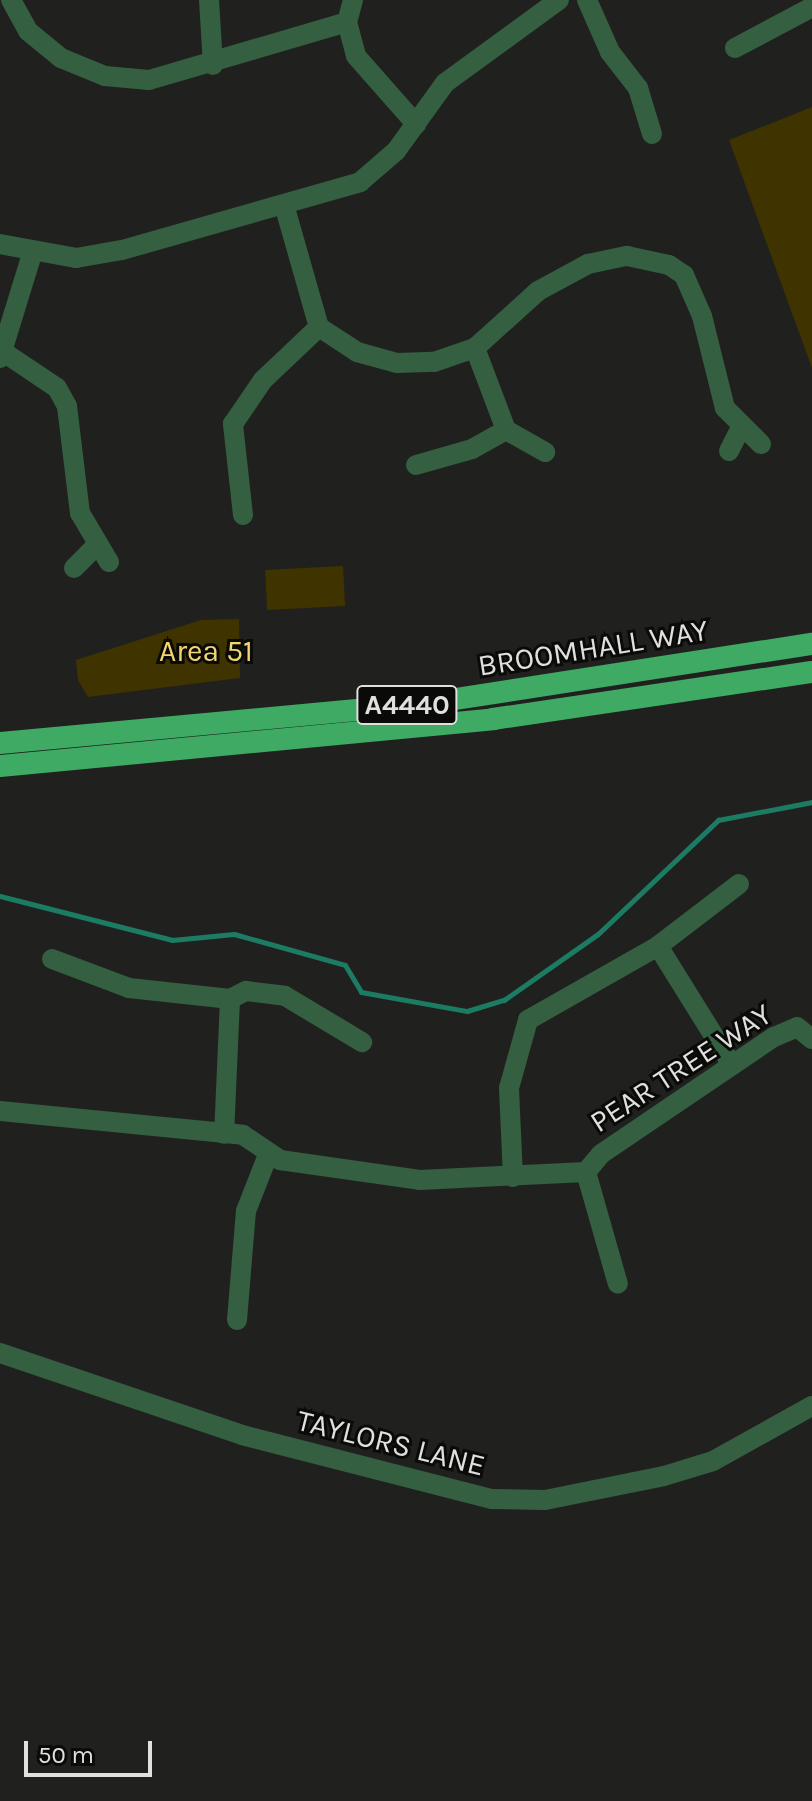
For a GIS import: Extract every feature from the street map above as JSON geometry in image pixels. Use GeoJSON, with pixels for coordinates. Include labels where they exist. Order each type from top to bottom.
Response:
{"type":"FeatureCollection","features":[{"type":"Feature","properties":{"kind":"highway","name":"BROOMHALL WAY"},"geometry":{"type":"LineString","coordinates":[[0,743],[423,704],[812,644]]}},
{"type":"Feature","properties":{"kind":"highway","name":"BROOMHALL WAY"},"geometry":{"type":"LineString","coordinates":[[0,766],[493,719],[812,672]]}},
{"type":"Feature","properties":{"kind":"street"},"geometry":{"type":"LineString","coordinates":[[11,0],[28,31],[61,58],[105,76],[149,80],[213,65],[347,22]]}},
{"type":"Feature","properties":{"kind":"street"},"geometry":{"type":"LineString","coordinates":[[209,0],[213,65]]}},
{"type":"Feature","properties":{"kind":"street"},"geometry":{"type":"LineString","coordinates":[[353,0],[347,22],[370,79],[416,124]]}},
{"type":"Feature","properties":{"kind":"street"},"geometry":{"type":"LineString","coordinates":[[0,244],[32,254],[76,258],[122,250],[285,208],[360,182],[483,49],[559,0]]}},
{"type":"Feature","properties":{"kind":"street"},"geometry":{"type":"LineString","coordinates":[[587,0],[610,52],[638,88],[652,134]]}},
{"type":"Feature","properties":{"kind":"street"},"geometry":{"type":"LineString","coordinates":[[735,48],[812,7]]}},
{"type":"Feature","properties":{"kind":"street"},"geometry":{"type":"LineString","coordinates":[[285,208],[319,327],[357,352],[397,363],[434,362],[475,348],[538,291],[588,264],[627,256],[669,265],[688,281],[725,408],[740,429],[761,444]]}},
{"type":"Feature","properties":{"kind":"street"},"geometry":{"type":"LineString","coordinates":[[32,254],[2,355],[46,379],[67,406],[80,513],[103,554],[74,568]]}},
{"type":"Feature","properties":{"kind":"street"},"geometry":{"type":"LineString","coordinates":[[243,515],[233,424],[263,380],[319,327]]}},
{"type":"Feature","properties":{"kind":"street"},"geometry":{"type":"LineString","coordinates":[[475,348],[506,430],[545,452]]}},
{"type":"Feature","properties":{"kind":"street"},"geometry":{"type":"LineString","coordinates":[[729,451],[740,429]]}},
{"type":"Feature","properties":{"kind":"street"},"geometry":{"type":"LineString","coordinates":[[416,465],[472,449],[506,430]]}},
{"type":"Feature","properties":{"kind":"street"},"geometry":{"type":"LineString","coordinates":[[513,1177],[509,1088],[528,1020],[658,946],[739,884]]}},
{"type":"Feature","properties":{"kind":"street"},"geometry":{"type":"LineString","coordinates":[[658,946],[732,1065]]}},
{"type":"Feature","properties":{"kind":"street"},"geometry":{"type":"LineString","coordinates":[[52,959],[129,988],[230,999],[246,991],[285,996],[362,1042]]}},
{"type":"Feature","properties":{"kind":"street"},"geometry":{"type":"LineString","coordinates":[[224,1134],[230,999]]}},
{"type":"Feature","properties":{"kind":"street","name":"PEAR TREE WAY"},"geometry":{"type":"LineString","coordinates":[[586,1172],[601,1154],[732,1065],[807,1030]]}},
{"type":"Feature","properties":{"kind":"street"},"geometry":{"type":"LineString","coordinates":[[0,1111],[243,1135],[268,1155],[420,1180],[586,1172],[618,1284]]}},
{"type":"Feature","properties":{"kind":"street"},"geometry":{"type":"LineString","coordinates":[[237,1320],[246,1211],[268,1155]]}},
{"type":"Feature","properties":{"kind":"street","name":"TAYLORS LANE"},"geometry":{"type":"LineString","coordinates":[[0,1353],[242,1435],[492,1499],[545,1500],[664,1476],[713,1461],[812,1406]]}},
{"type":"Feature","properties":{"kind":"green space"},"geometry":{"type":"Polygon","coordinates":[[[812,107],[812,368],[729,140],[812,107]]]}},
{"type":"Feature","properties":{"kind":"green space"},"geometry":{"type":"Polygon","coordinates":[[[343,566],[345,606],[267,610],[265,570],[343,566]]]}},
{"type":"Feature","properties":{"kind":"green space","name":"Area 51"},"geometry":{"type":"Polygon","coordinates":[[[239,619],[240,678],[88,697],[78,680],[76,660],[201,620],[239,619]]]}},
{"type":"Feature","properties":{"kind":"waterway"},"geometry":{"type":"LineString","coordinates":[[0,896],[172,940],[234,934],[345,965],[361,992],[467,1011],[504,1000],[598,934],[718,820],[812,802]]}}]}
